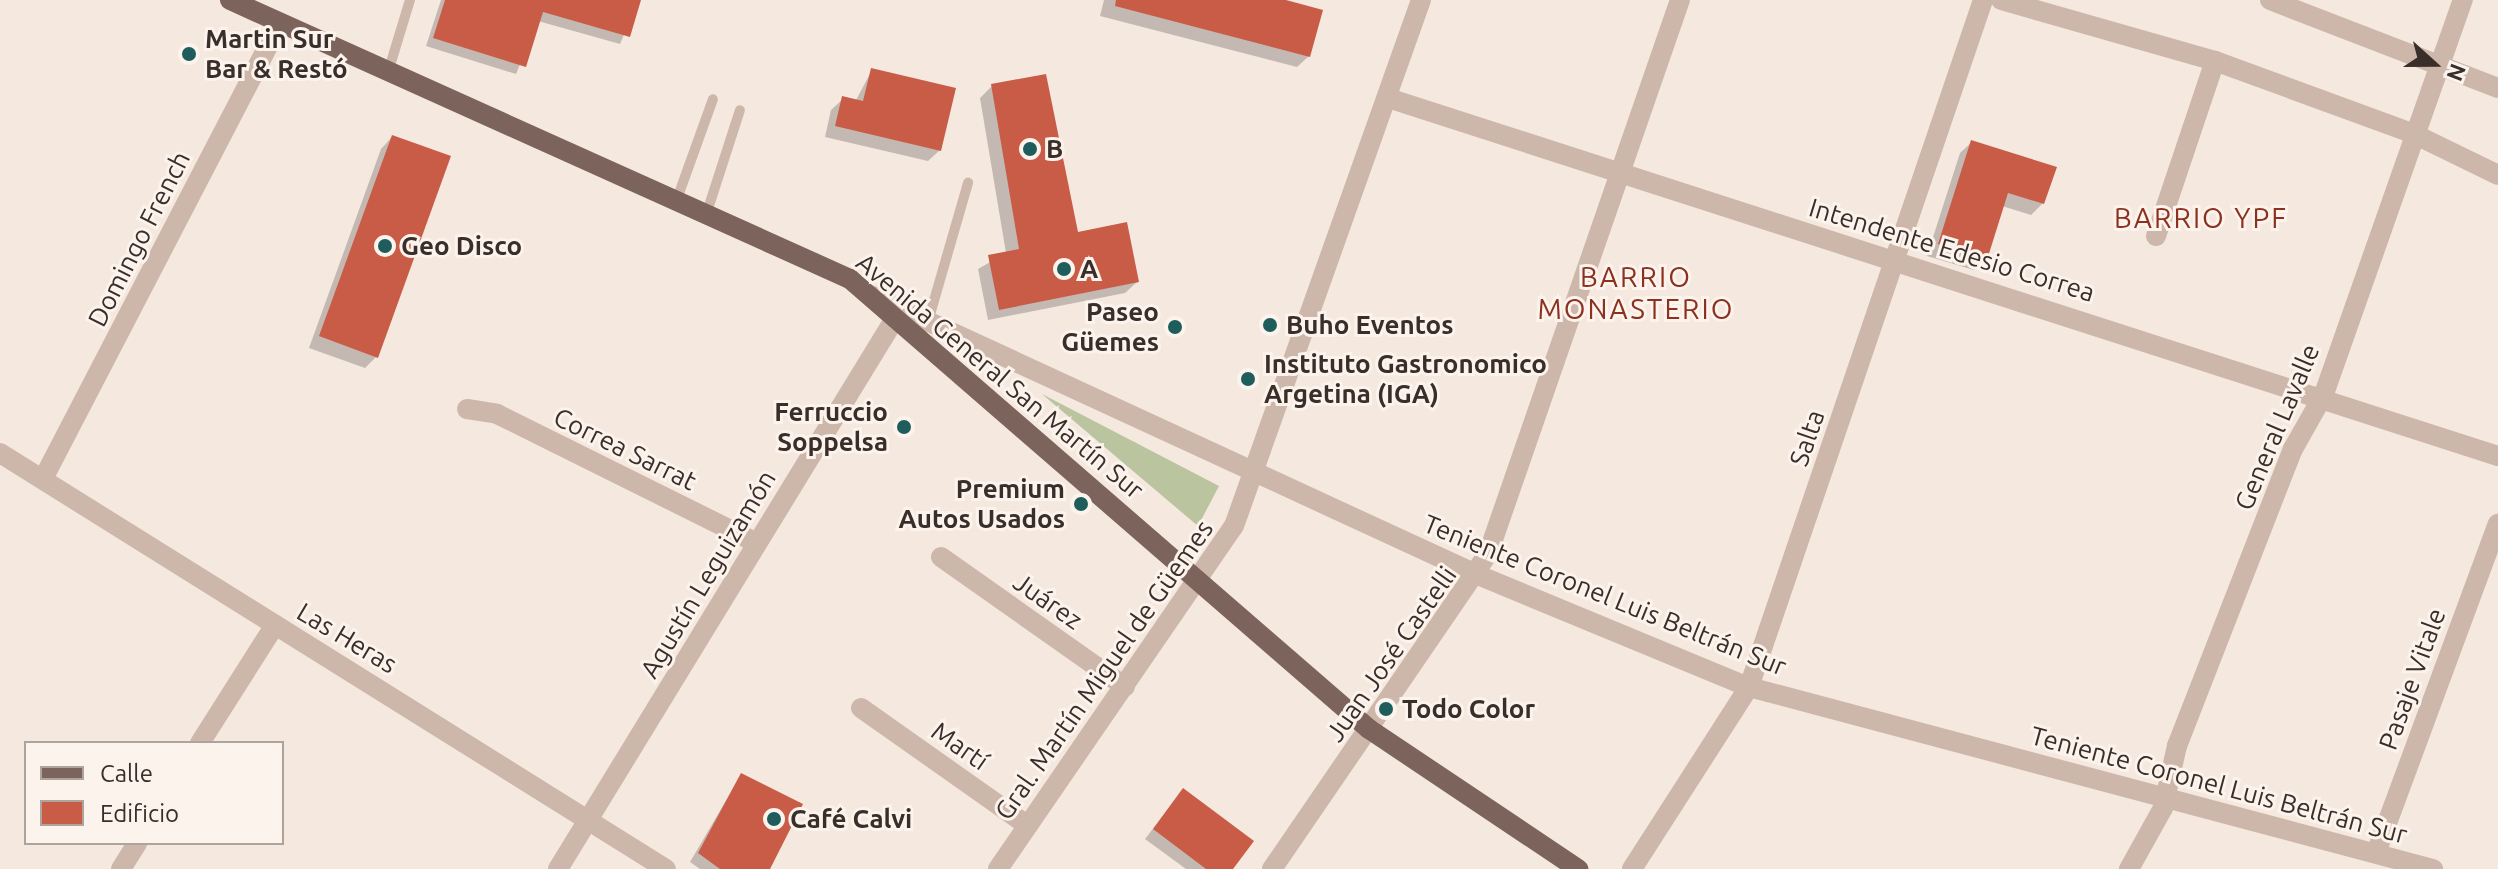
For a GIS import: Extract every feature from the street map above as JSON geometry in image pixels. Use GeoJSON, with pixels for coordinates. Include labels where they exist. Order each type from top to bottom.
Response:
{"type":"FeatureCollection","features":[{"type":"Feature","properties":{"kind":"main road","name":"Avenida General San Martín Sur"},"geometry":{"type":"LineString","coordinates":[[230,0],[825,263],[899,312],[1369,729],[1578,869]]}},
{"type":"Feature","properties":{"kind":"street","name":"Gral. Martín Miguel de Güemes"},"geometry":{"type":"LineString","coordinates":[[998,869],[1201,580],[1257,476],[1421,0]]}},
{"type":"Feature","properties":{"kind":"street","name":"Juan José Castelli"},"geometry":{"type":"LineString","coordinates":[[1272,869],[1478,575],[1680,0]]}},
{"type":"Feature","properties":{"kind":"street","name":"Salta"},"geometry":{"type":"LineString","coordinates":[[1632,869],[1749,687],[1983,0]]}},
{"type":"Feature","properties":{"kind":"street"},"geometry":{"type":"LineString","coordinates":[[2001,0],[2215,61],[2414,134],[2498,175]]}},
{"type":"Feature","properties":{"kind":"street"},"geometry":{"type":"LineString","coordinates":[[2270,0],[2440,62],[2498,88]]}},
{"type":"Feature","properties":{"kind":"street","name":"General Lavalle"},"geometry":{"type":"LineString","coordinates":[[2129,869],[2166,799],[2177,746],[2293,449],[2324,394],[2463,0]]}},
{"type":"Feature","properties":{"kind":"street","name":"Domingo French"},"geometry":{"type":"LineString","coordinates":[[43,479],[280,23]]}},
{"type":"Feature","properties":{"kind":"street"},"geometry":{"type":"LineString","coordinates":[[2156,236],[2215,61]]}},
{"type":"Feature","properties":{"kind":"street","name":"Intendente Edesio Correa"},"geometry":{"type":"LineString","coordinates":[[1388,98],[2324,394],[2498,456]]}},
{"type":"Feature","properties":{"kind":"street","name":"Teniente Coronel Luis Beltrán Sur"},"geometry":{"type":"LineString","coordinates":[[899,312],[929,318],[1257,476],[1478,575],[1749,687],[2433,869]]}},
{"type":"Feature","properties":{"kind":"street","name":"Agustín Leguizamón"},"geometry":{"type":"LineString","coordinates":[[558,869],[899,312]]}},
{"type":"Feature","properties":{"kind":"street","name":"Correa Sarrat"},"geometry":{"type":"LineString","coordinates":[[467,409],[497,414],[757,543]]}},
{"type":"Feature","properties":{"kind":"street","name":"Las Heras"},"geometry":{"type":"LineString","coordinates":[[0,453],[590,817],[666,869]]}},
{"type":"Feature","properties":{"kind":"street","name":"Pasaje Vitale"},"geometry":{"type":"LineString","coordinates":[[2376,853],[2498,524]]}},
{"type":"Feature","properties":{"kind":"street","name":"Juárez"},"geometry":{"type":"LineString","coordinates":[[941,557],[1125,687]]}},
{"type":"Feature","properties":{"kind":"street"},"geometry":{"type":"LineString","coordinates":[[201,741],[275,625]]}},
{"type":"Feature","properties":{"kind":"street","name":"Martí"},"geometry":{"type":"LineString","coordinates":[[861,708],[1028,826]]}},
{"type":"Feature","properties":{"kind":"street"},"geometry":{"type":"LineString","coordinates":[[121,869],[136,845]]}},
{"type":"Feature","properties":{"kind":"lane"},"geometry":{"type":"LineString","coordinates":[[389,69],[410,0]]}},
{"type":"Feature","properties":{"kind":"lane"},"geometry":{"type":"LineString","coordinates":[[677,199],[713,99]]}},
{"type":"Feature","properties":{"kind":"lane"},"geometry":{"type":"LineString","coordinates":[[707,212],[740,110]]}},
{"type":"Feature","properties":{"kind":"lane"},"geometry":{"type":"LineString","coordinates":[[929,318],[968,183]]}},
{"type":"Feature","properties":{"kind":"green space"},"geometry":{"type":"Polygon","coordinates":[[[1042,394],[1219,486],[1198,526],[1042,394]]]}},
{"type":"Feature","properties":{"kind":"building"},"geometry":{"type":"Polygon","coordinates":[[[445,0],[641,0],[630,37],[543,12],[526,67],[433,38],[445,0]]]}},
{"type":"Feature","properties":{"kind":"building"},"geometry":{"type":"Polygon","coordinates":[[[1116,0],[1286,0],[1323,10],[1310,57],[1115,6],[1116,0]]]}},
{"type":"Feature","properties":{"kind":"building"},"geometry":{"type":"Polygon","coordinates":[[[871,68],[956,88],[941,151],[835,126],[842,96],[863,101],[871,68]]]}},
{"type":"Feature","properties":{"kind":"building"},"geometry":{"type":"Polygon","coordinates":[[[1046,74],[1078,232],[1127,222],[1139,282],[999,310],[988,255],[1019,249],[991,84],[1046,74]]]}},
{"type":"Feature","properties":{"kind":"building","name":"Geo Disco"},"geometry":{"type":"Polygon","coordinates":[[[392,135],[451,156],[378,358],[319,336],[392,135]]]}},
{"type":"Feature","properties":{"kind":"building"},"geometry":{"type":"Polygon","coordinates":[[[1971,140],[2057,167],[2044,204],[2008,193],[1987,260],[1938,244],[1971,140]]]}},
{"type":"Feature","properties":{"kind":"building","name":"Café Calvi"},"geometry":{"type":"Polygon","coordinates":[[[741,773],[803,804],[770,869],[720,869],[698,853],[741,773]]]}},
{"type":"Feature","properties":{"kind":"building"},"geometry":{"type":"Polygon","coordinates":[[[1183,788],[1254,841],[1233,869],[1206,869],[1153,829],[1183,788]]]}},
{"type":"Feature","properties":{"kind":"place","name":"Martin Sur Bar & Restó"},"geometry":{"type":"Point","coordinates":[189,54]}},
{"type":"Feature","properties":{"kind":"place","name":"B"},"geometry":{"type":"Point","coordinates":[1030,149]}},
{"type":"Feature","properties":{"kind":"place","name":"Geo Disco"},"geometry":{"type":"Point","coordinates":[385,246]}},
{"type":"Feature","properties":{"kind":"place","name":"A"},"geometry":{"type":"Point","coordinates":[1064,269]}},
{"type":"Feature","properties":{"kind":"place","name":"Buho Eventos"},"geometry":{"type":"Point","coordinates":[1270,325]}},
{"type":"Feature","properties":{"kind":"place","name":"Paseo Güemes"},"geometry":{"type":"Point","coordinates":[1175,327]}},
{"type":"Feature","properties":{"kind":"place","name":"Instituto Gastronomico Argetina (IGA)"},"geometry":{"type":"Point","coordinates":[1248,379]}},
{"type":"Feature","properties":{"kind":"place","name":"Ferruccio Soppelsa"},"geometry":{"type":"Point","coordinates":[904,427]}},
{"type":"Feature","properties":{"kind":"place","name":"Premium Autos Usados"},"geometry":{"type":"Point","coordinates":[1081,504]}},
{"type":"Feature","properties":{"kind":"place","name":"Todo Color"},"geometry":{"type":"Point","coordinates":[1386,709]}},
{"type":"Feature","properties":{"kind":"place","name":"Café Calvi"},"geometry":{"type":"Point","coordinates":[774,819]}},
{"type":"Feature","properties":{"kind":"district","name":"BARRIO YPF"},"geometry":{"type":"Point","coordinates":[2201,218]}},
{"type":"Feature","properties":{"kind":"district","name":"BARRIO MONASTERIO"},"geometry":{"type":"Point","coordinates":[1636,293]}}]}
